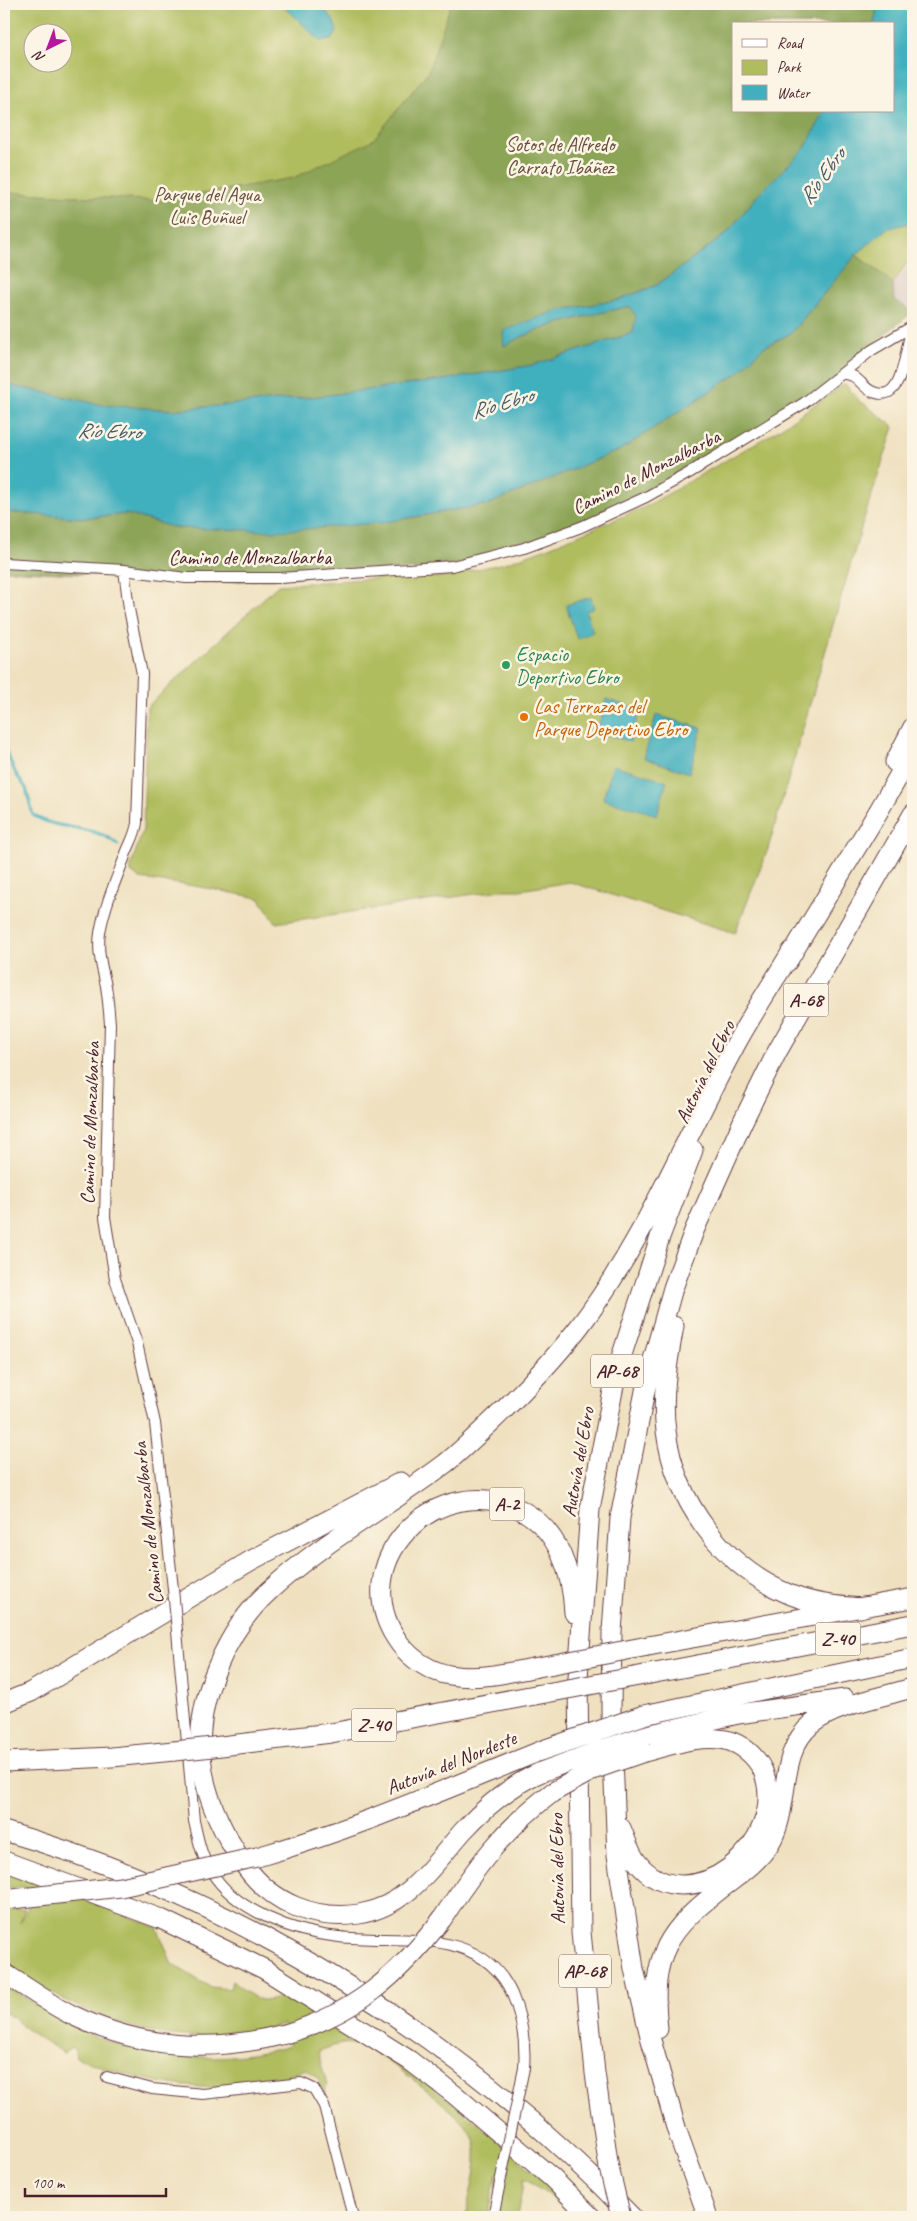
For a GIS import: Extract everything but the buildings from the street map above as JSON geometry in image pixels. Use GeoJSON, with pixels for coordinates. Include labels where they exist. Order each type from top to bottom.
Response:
{"type":"FeatureCollection","features":[{"type":"Feature","properties":{"kind":"highway"},"geometry":{"type":"LineString","coordinates":[[829,891],[913,728]]}},
{"type":"Feature","properties":{"kind":"highway","name":"Autovía del Ebro"},"geometry":{"type":"LineString","coordinates":[[621,2217],[609,2168],[595,2073],[581,1932],[578,1678],[590,1509],[617,1370],[661,1234],[696,1142],[743,1043],[792,951],[878,812],[913,751]]}},
{"type":"Feature","properties":{"kind":"highway","name":"A-68"},"geometry":{"type":"LineString","coordinates":[[712,1192],[743,1121],[777,1052],[913,814]]}},
{"type":"Feature","properties":{"kind":"highway"},"geometry":{"type":"LineString","coordinates":[[614,1813],[636,1862],[649,1874],[671,1884],[689,1885],[715,1876],[746,1853],[761,1833],[768,1811],[768,1787],[761,1767],[742,1747],[726,1740],[706,1739],[601,1750],[541,1772],[516,1784],[486,1808],[429,1873],[407,1893],[379,1909],[360,1914],[320,1914],[289,1905],[268,1890],[250,1873],[235,1851],[213,1806],[202,1764],[200,1730],[213,1680],[226,1648],[248,1614],[266,1594],[302,1563],[452,1459],[540,1374],[592,1309],[641,1229],[738,1040],[792,951]]}},
{"type":"Feature","properties":{"kind":"highway"},"geometry":{"type":"LineString","coordinates":[[712,1192],[680,1298],[666,1380],[666,1431],[672,1458],[691,1506],[724,1550],[744,1568],[767,1584],[792,1596],[818,1603],[861,1608],[913,1598]]}},
{"type":"Feature","properties":{"kind":"highway","name":"AP-68"},"geometry":{"type":"LineString","coordinates":[[708,2217],[677,2131],[657,2062],[634,1969],[624,1909],[614,1813],[612,1671],[620,1518],[648,1382],[673,1288],[694,1231],[712,1192]]}},
{"type":"Feature","properties":{"kind":"highway"},"geometry":{"type":"LineString","coordinates":[[4,1703],[31,1692],[250,1562],[412,1476],[482,1430]]}},
{"type":"Feature","properties":{"kind":"highway","name":"A-2"},"geometry":{"type":"LineString","coordinates":[[579,1824],[574,1699],[574,1605],[568,1571],[560,1550],[549,1533],[534,1518],[514,1506],[492,1500],[473,1499],[453,1502],[434,1510],[418,1520],[404,1533],[394,1548],[387,1564],[383,1583],[386,1617],[397,1640],[404,1649],[429,1668],[450,1675],[474,1677],[533,1668],[648,1646],[861,1608]]}},
{"type":"Feature","properties":{"kind":"highway","name":"Autovía del Nordeste"},"geometry":{"type":"LineString","coordinates":[[4,1762],[112,1757],[330,1733],[913,1624]]}},
{"type":"Feature","properties":{"kind":"highway","name":"Autovía del Nordeste"},"geometry":{"type":"LineString","coordinates":[[8,1899],[121,1887],[257,1857],[378,1817],[543,1750],[644,1716],[913,1658]]}},
{"type":"Feature","properties":{"kind":"highway"},"geometry":{"type":"LineString","coordinates":[[4,1972],[48,2001],[80,2018],[115,2033],[152,2042],[208,2046],[236,2044],[285,2034],[330,2018],[370,1994],[409,1960],[442,1919],[473,1873],[502,1836],[528,1811],[553,1792],[645,1744],[738,1714],[911,1689]]}},
{"type":"Feature","properties":{"kind":"highway"},"geometry":{"type":"LineString","coordinates":[[657,2062],[660,2051],[655,1990],[658,1968],[663,1953],[670,1938],[685,1920],[758,1858],[770,1844],[782,1810],[789,1762],[795,1744],[802,1733],[813,1723],[828,1714],[911,1689]]}},
{"type":"Feature","properties":{"kind":"highway"},"geometry":{"type":"LineString","coordinates":[[4,1831],[102,1864],[182,1897],[283,1947],[345,1983],[428,2039],[505,2098],[570,2155],[632,2217]]}},
{"type":"Feature","properties":{"kind":"highway"},"geometry":{"type":"LineString","coordinates":[[4,1862],[161,1919],[222,1947],[287,1982],[409,2060],[455,2095],[552,2178],[591,2217]]}},
{"type":"Feature","properties":{"kind":"street","name":"Camino de Monzalbarba"},"geometry":{"type":"LineString","coordinates":[[493,2217],[524,2068],[525,2052],[517,2007],[499,1972],[478,1955],[440,1942],[339,1938],[288,1926],[252,1909],[236,1898],[211,1872],[198,1843],[194,1821],[173,1589],[155,1423],[137,1343],[116,1279],[105,1217],[110,1024],[108,1000],[99,958],[100,931],[124,858],[138,823],[142,674],[129,610],[124,570],[186,578],[280,578],[452,566],[524,548],[581,527],[654,492],[750,437],[804,403],[884,342],[913,326],[901,376],[896,386],[886,392],[876,392],[868,389],[862,382]]}},
{"type":"Feature","properties":{"kind":"street"},"geometry":{"type":"LineString","coordinates":[[862,382],[861,370],[864,357]]}},
{"type":"Feature","properties":{"kind":"street"},"geometry":{"type":"LineString","coordinates":[[842,374],[850,375],[862,382]]}},
{"type":"Feature","properties":{"kind":"street"},"geometry":{"type":"LineString","coordinates":[[4,563],[124,570]]}},
{"type":"Feature","properties":{"kind":"street"},"geometry":{"type":"LineString","coordinates":[[107,2077],[152,2089],[203,2094],[266,2088],[294,2082],[308,2085],[320,2097],[324,2106],[353,2217]]}},
{"type":"Feature","properties":{"kind":"shaded area"},"geometry":{"type":"Polygon","coordinates":[[[913,261],[913,312],[894,299],[893,283],[913,261]]]}},
{"type":"Feature","properties":{"kind":"green space","name":"Sotos de Alfredo Carrato Ibáñez"},"geometry":{"type":"Polygon","coordinates":[[[4,4],[878,4],[874,22],[732,22],[732,112],[823,112],[321,396],[172,410],[4,384],[4,4]]]}},
{"type":"Feature","properties":{"kind":"green space","name":"Sotos de Alfredo Carrato Ibáñez"},"geometry":{"type":"Polygon","coordinates":[[[451,4],[878,4],[874,22],[732,22],[732,112],[824,112],[805,148],[759,194],[725,235],[657,285],[618,300],[556,311],[504,346],[550,326],[630,306],[637,317],[633,333],[533,365],[443,380],[321,396],[172,410],[102,405],[4,384],[4,192],[160,201],[293,178],[373,140],[428,72],[451,4]]]}},
{"type":"Feature","properties":{"kind":"green space"},"geometry":{"type":"Polygon","coordinates":[[[913,222],[913,255],[893,283],[856,255],[886,229],[913,222]]]}},
{"type":"Feature","properties":{"kind":"green space"},"geometry":{"type":"Polygon","coordinates":[[[856,255],[893,283],[894,299],[913,312],[851,361],[842,374],[750,437],[581,527],[452,566],[213,583],[4,570],[4,512],[85,518],[127,514],[177,528],[379,523],[489,504],[620,450],[738,373],[762,348],[791,333],[856,255]]]}},
{"type":"Feature","properties":{"kind":"green space","name":"Espacio Deportivo Ebro"},"geometry":{"type":"Polygon","coordinates":[[[845,384],[862,404],[894,427],[862,525],[768,849],[735,933],[570,882],[276,923],[259,898],[195,886],[140,879],[131,872],[131,865],[143,830],[147,707],[278,585],[394,577],[440,577],[505,563],[645,507],[773,433],[845,384]]]}},
{"type":"Feature","properties":{"kind":"green space"},"geometry":{"type":"Polygon","coordinates":[[[4,1870],[157,1927],[172,1964],[210,1987],[230,1989],[232,1980],[249,1994],[268,2001],[281,1995],[281,1991],[362,2038],[476,2122],[581,2217],[573,2217],[547,2194],[524,2179],[517,2217],[496,2217],[497,2173],[487,2217],[465,2217],[476,2164],[475,2144],[472,2135],[452,2112],[418,2083],[381,2057],[366,2048],[354,2044],[336,2045],[318,2052],[327,2085],[325,2094],[318,2079],[305,2069],[278,2079],[220,2088],[160,2082],[131,2075],[76,2057],[75,2050],[71,2047],[64,2053],[30,2032],[4,2011],[4,1984],[66,2024],[113,2043],[138,2049],[163,2054],[214,2057],[265,2052],[290,2046],[284,2024],[244,2033],[207,2037],[172,2035],[137,2028],[71,2003],[4,1965],[4,1910],[25,1909],[20,1923],[28,1908],[25,1887],[4,1888],[4,1870]]]}},
{"type":"Feature","properties":{"kind":"water"},"geometry":{"type":"Polygon","coordinates":[[[278,4],[306,4],[322,9],[329,14],[337,32],[332,40],[320,41],[290,12],[278,4]]]}},
{"type":"Feature","properties":{"kind":"water","name":"Río Ebro"},"geometry":{"type":"Polygon","coordinates":[[[878,4],[913,4],[913,189],[911,194],[913,198],[913,222],[886,229],[856,255],[791,333],[762,348],[738,373],[620,450],[489,504],[379,523],[278,531],[177,528],[127,514],[85,518],[4,512],[4,384],[102,405],[172,410],[321,396],[443,380],[533,365],[633,333],[636,317],[630,306],[549,326],[504,346],[503,331],[556,311],[618,300],[657,285],[725,235],[759,194],[805,148],[824,112],[894,112],[894,22],[874,22],[878,4]]]}},
{"type":"Feature","properties":{"kind":"water"},"geometry":{"type":"Polygon","coordinates":[[[591,597],[594,608],[586,611],[593,632],[577,639],[566,605],[591,597]]]}},
{"type":"Feature","properties":{"kind":"water"},"geometry":{"type":"Polygon","coordinates":[[[606,699],[640,710],[630,742],[597,731],[606,699]]]}},
{"type":"Feature","properties":{"kind":"water"},"geometry":{"type":"Polygon","coordinates":[[[656,715],[702,728],[689,773],[644,758],[656,715]]]}},
{"type":"Feature","properties":{"kind":"water"},"geometry":{"type":"Polygon","coordinates":[[[613,765],[667,781],[657,815],[603,799],[613,765]]]}},
{"type":"Feature","properties":{"kind":"waterway"},"geometry":{"type":"LineString","coordinates":[[4,747],[16,774],[26,788],[33,815],[54,824],[98,833],[118,845]]}},
{"type":"Feature","properties":{"kind":"place","name":"Espacio Deportivo Ebro"},"geometry":{"type":"Point","coordinates":[506,665]}},
{"type":"Feature","properties":{"kind":"place","name":"Las Terrazas del Parque Deportivo Ebro"},"geometry":{"type":"Point","coordinates":[524,717]}},
{"type":"Feature","properties":{"kind":"park label","name":"Parque del Agua Luis Buñuel"},"geometry":{"type":"Point","coordinates":[207,206]}}]}
